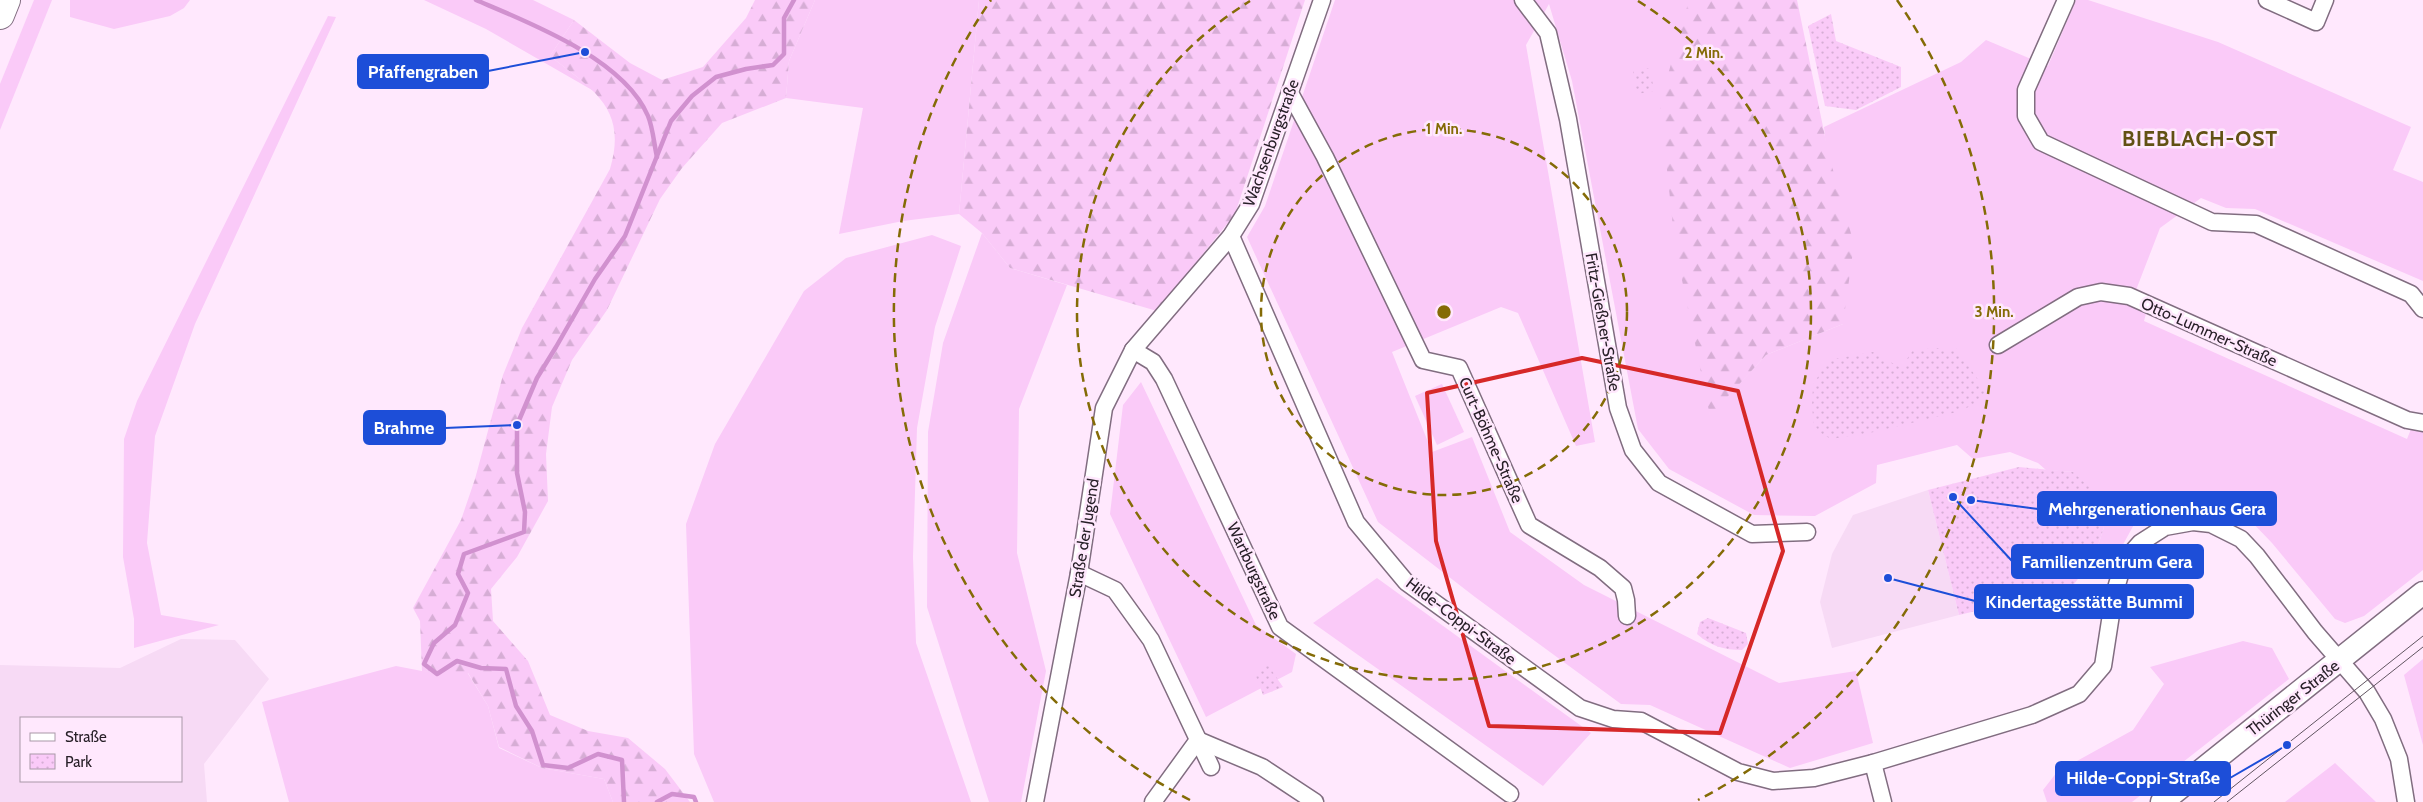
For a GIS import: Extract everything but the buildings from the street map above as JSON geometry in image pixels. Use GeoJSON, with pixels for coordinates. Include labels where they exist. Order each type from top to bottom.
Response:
{"type":"FeatureCollection","features":[{"type":"Feature","properties":{"kind":"highway"},"geometry":{"type":"LineString","coordinates":[[0,15],[6,0]]}},
{"type":"Feature","properties":{"kind":"main road","name":"Thüringer Straße"},"geometry":{"type":"LineString","coordinates":[[2162,802],[2423,593]]}},
{"type":"Feature","properties":{"kind":"street","name":"Wachsenburgstraße"},"geometry":{"type":"LineString","coordinates":[[1179,296],[1231,236],[1251,204],[1322,0]]}},
{"type":"Feature","properties":{"kind":"street","name":"Fritz-Gießner-Straße"},"geometry":{"type":"LineString","coordinates":[[1523,0],[1548,33],[1568,119],[1618,408],[1633,450],[1659,483],[1752,534],[1807,532]]}},
{"type":"Feature","properties":{"kind":"street"},"geometry":{"type":"LineString","coordinates":[[2066,0],[2026,90],[2026,116],[2041,142],[2212,222],[2256,224],[2411,294],[2423,309]]}},
{"type":"Feature","properties":{"kind":"street"},"geometry":{"type":"LineString","coordinates":[[2267,0],[2316,22],[2325,0]]}},
{"type":"Feature","properties":{"kind":"street","name":"Curt-Böhme-Straße"},"geometry":{"type":"LineString","coordinates":[[1290,93],[1325,156],[1423,360],[1459,368],[1530,525],[1600,568],[1623,588],[1626,600],[1626,616]]}},
{"type":"Feature","properties":{"kind":"street","name":"Hilde-Coppi-Straße"},"geometry":{"type":"LineString","coordinates":[[1231,236],[1356,522],[1406,582],[1580,708],[1613,719],[1641,721],[1738,772],[1773,781],[1814,778],[1873,763],[2032,715],[2079,694],[2103,666],[2114,595],[2124,561],[2140,543],[2165,527],[2193,522],[2211,524],[2241,540],[2257,556],[2367,692],[2383,719],[2399,759],[2406,802]]}},
{"type":"Feature","properties":{"kind":"street","name":"Otto-Lummer-Straße"},"geometry":{"type":"LineString","coordinates":[[1998,345],[2078,297],[2101,292],[2129,296],[2407,420],[2423,423]]}},
{"type":"Feature","properties":{"kind":"street","name":"Straße der Jugend"},"geometry":{"type":"LineString","coordinates":[[1035,802],[1079,573],[1104,408],[1132,350],[1179,296]]}},
{"type":"Feature","properties":{"kind":"street","name":"Wartburgstraße"},"geometry":{"type":"LineString","coordinates":[[1132,350],[1154,362],[1164,379],[1280,627],[1510,794]]}},
{"type":"Feature","properties":{"kind":"street"},"geometry":{"type":"LineString","coordinates":[[1079,573],[1115,590],[1151,640],[1211,768]]}},
{"type":"Feature","properties":{"kind":"street"},"geometry":{"type":"LineString","coordinates":[[1153,802],[1198,740]]}},
{"type":"Feature","properties":{"kind":"street"},"geometry":{"type":"LineString","coordinates":[[1198,740],[1262,767],[1315,802]]}},
{"type":"Feature","properties":{"kind":"street"},"geometry":{"type":"LineString","coordinates":[[1873,763],[1883,802]]}},
{"type":"Feature","properties":{"kind":"highlighted area"},"geometry":{"type":"Polygon","coordinates":[[[1582,358],[1738,391],[1783,551],[1720,733],[1489,726],[1436,541],[1427,393],[1582,358]]]}},
{"type":"Feature","properties":{"kind":"shaded area"},"geometry":{"type":"Polygon","coordinates":[[[1928,490],[1959,615],[1832,648],[1820,602],[1832,554],[1853,515],[1928,490]]]}},
{"type":"Feature","properties":{"kind":"shaded area"},"geometry":{"type":"Polygon","coordinates":[[[181,639],[235,640],[269,679],[204,764],[207,802],[0,802],[0,665],[120,668],[181,639]]]}},
{"type":"Feature","properties":{"kind":"green space"},"geometry":{"type":"Polygon","coordinates":[[[34,0],[52,0],[0,130],[0,84],[34,0]]]}},
{"type":"Feature","properties":{"kind":"green space"},"geometry":{"type":"Polygon","coordinates":[[[70,0],[190,0],[184,8],[170,16],[114,29],[70,17],[70,0]]]}},
{"type":"Feature","properties":{"kind":"green space"},"geometry":{"type":"Polygon","coordinates":[[[424,0],[533,0],[574,20],[550,56],[599,94],[486,29],[424,0]]]}},
{"type":"Feature","properties":{"kind":"green space"},"geometry":{"type":"Polygon","coordinates":[[[755,0],[815,0],[789,61],[786,98],[722,123],[682,168],[660,199],[607,310],[572,360],[552,407],[546,454],[548,501],[517,557],[491,589],[493,621],[528,661],[550,715],[588,731],[628,738],[665,769],[690,802],[613,802],[604,779],[542,768],[499,747],[488,706],[468,673],[422,671],[420,621],[413,608],[461,520],[475,479],[503,375],[522,328],[610,169],[614,148],[614,130],[610,115],[603,102],[593,91],[550,56],[574,20],[630,63],[662,80],[703,67],[746,18],[755,0]]]}},
{"type":"Feature","properties":{"kind":"green space"},"geometry":{"type":"Polygon","coordinates":[[[815,0],[979,0],[959,214],[903,221],[839,234],[863,108],[786,98],[789,61],[815,0]]]}},
{"type":"Feature","properties":{"kind":"green space"},"geometry":{"type":"Polygon","coordinates":[[[979,0],[1305,0],[1235,214],[1157,311],[1010,268],[982,233],[959,214],[979,0]]]}},
{"type":"Feature","properties":{"kind":"green space"},"geometry":{"type":"Polygon","coordinates":[[[1335,0],[1689,0],[1710,415],[1766,355],[1843,324],[1824,127],[1961,62],[1986,40],[2048,66],[2076,0],[2088,0],[2218,42],[2411,127],[2393,170],[2423,182],[2423,281],[2255,209],[2226,208],[2201,198],[2160,228],[2131,303],[2147,310],[2144,321],[2407,439],[2411,429],[2423,432],[2423,570],[2364,616],[2345,623],[2335,619],[2272,543],[2247,517],[2182,502],[2137,519],[2108,572],[2094,558],[2104,527],[2073,472],[2046,470],[2038,463],[2010,452],[1973,459],[1957,445],[1877,465],[1876,483],[1815,516],[1754,515],[1669,469],[1638,429],[1572,81],[1549,4],[1526,45],[1595,442],[1576,446],[1518,313],[1501,307],[1392,352],[1432,452],[1472,437],[1510,532],[1584,585],[1779,683],[1856,671],[1873,743],[1790,768],[1650,705],[1621,704],[1475,597],[1378,522],[1247,237],[1265,206],[1335,0]]]}},
{"type":"Feature","properties":{"kind":"green space"},"geometry":{"type":"Polygon","coordinates":[[[1689,0],[1797,0],[1829,156],[1854,244],[1843,324],[1766,355],[1710,416],[1675,246],[1660,103],[1689,0]]]}},
{"type":"Feature","properties":{"kind":"green space"},"geometry":{"type":"Polygon","coordinates":[[[1831,14],[1836,41],[1901,67],[1901,87],[1856,110],[1825,106],[1808,26],[1831,14]]]}},
{"type":"Feature","properties":{"kind":"green space"},"geometry":{"type":"Polygon","coordinates":[[[328,16],[336,17],[195,324],[155,436],[147,543],[161,615],[219,625],[134,648],[134,619],[123,557],[124,439],[137,401],[328,16]]]}},
{"type":"Feature","properties":{"kind":"green space"},"geometry":{"type":"Polygon","coordinates":[[[1650,68],[1654,91],[1637,94],[1633,71],[1650,68]]]}},
{"type":"Feature","properties":{"kind":"green space"},"geometry":{"type":"Polygon","coordinates":[[[982,233],[1010,268],[1067,285],[1019,409],[1017,553],[1046,671],[1021,802],[989,802],[927,607],[928,432],[943,343],[982,233]]]}},
{"type":"Feature","properties":{"kind":"green space"},"geometry":{"type":"Polygon","coordinates":[[[932,235],[961,246],[935,327],[917,428],[913,557],[916,643],[971,802],[714,802],[694,754],[686,524],[715,444],[804,291],[846,258],[932,235]]]}},
{"type":"Feature","properties":{"kind":"green space"},"geometry":{"type":"Polygon","coordinates":[[[1939,348],[1948,350],[1956,348],[1988,394],[1973,405],[1957,412],[1874,432],[1831,439],[1822,434],[1814,425],[1812,407],[1813,385],[1828,360],[1873,352],[1901,368],[1913,350],[1939,348]]]}},
{"type":"Feature","properties":{"kind":"green space"},"geometry":{"type":"Polygon","coordinates":[[[1141,382],[1256,625],[1296,654],[1292,672],[1206,717],[1110,514],[1123,405],[1141,382]]]}},
{"type":"Feature","properties":{"kind":"green space"},"geometry":{"type":"Polygon","coordinates":[[[1442,384],[1464,432],[1437,445],[1415,396],[1442,384]]]}},
{"type":"Feature","properties":{"kind":"green space"},"geometry":{"type":"Polygon","coordinates":[[[2019,467],[2073,472],[2099,496],[2104,527],[2094,558],[2071,588],[1959,615],[1928,490],[2019,467]]]}},
{"type":"Feature","properties":{"kind":"green space"},"geometry":{"type":"Polygon","coordinates":[[[1377,578],[1591,733],[1543,786],[1313,623],[1377,578]]]}},
{"type":"Feature","properties":{"kind":"green space"},"geometry":{"type":"Polygon","coordinates":[[[1708,618],[1746,633],[1748,644],[1742,650],[1735,650],[1707,642],[1697,634],[1700,622],[1708,618]]]}},
{"type":"Feature","properties":{"kind":"green space"},"geometry":{"type":"Polygon","coordinates":[[[2243,641],[2272,648],[2289,679],[2132,802],[2047,802],[2043,790],[2057,772],[2133,730],[2164,684],[2150,667],[2243,641]]]}},
{"type":"Feature","properties":{"kind":"green space"},"geometry":{"type":"Polygon","coordinates":[[[2423,659],[2423,745],[2404,675],[2423,659]]]}},
{"type":"Feature","properties":{"kind":"green space"},"geometry":{"type":"Polygon","coordinates":[[[1268,665],[1283,687],[1263,695],[1254,671],[1268,665]]]}},
{"type":"Feature","properties":{"kind":"green space"},"geometry":{"type":"Polygon","coordinates":[[[396,666],[422,671],[467,672],[488,706],[499,748],[542,768],[604,779],[613,802],[289,802],[262,702],[396,666]]]}},
{"type":"Feature","properties":{"kind":"green space"},"geometry":{"type":"Polygon","coordinates":[[[2335,763],[2376,802],[2285,802],[2335,763]]]}},
{"type":"Feature","properties":{"kind":"waterway"},"geometry":{"type":"LineString","coordinates":[[476,0],[573,45],[619,77],[636,96],[648,116],[657,157]]}},
{"type":"Feature","properties":{"kind":"waterway"},"geometry":{"type":"LineString","coordinates":[[624,802],[622,760],[598,754],[568,768],[543,765],[532,731],[516,706],[506,669],[481,668],[457,661],[437,674],[424,664],[434,643],[455,625],[468,593],[458,574],[464,554],[524,532],[525,512],[517,473],[517,425],[537,378],[595,279],[625,236],[671,121],[692,96],[716,77],[746,69],[773,65],[784,54],[784,18],[794,0]]}},
{"type":"Feature","properties":{"kind":"waterway"},"geometry":{"type":"LineString","coordinates":[[657,802],[672,794],[694,797],[696,802]]}},
{"type":"Feature","properties":{"kind":"tram line"},"geometry":{"type":"LineString","coordinates":[[2214,802],[2423,636]]}},
{"type":"Feature","properties":{"kind":"tram line"},"geometry":{"type":"LineString","coordinates":[[2227,802],[2423,647]]}},
{"type":"Feature","properties":{"kind":"place","name":"Pfaffengraben"},"geometry":{"type":"Point","coordinates":[585,52]}},
{"type":"Feature","properties":{"kind":"place","name":"Brahme"},"geometry":{"type":"Point","coordinates":[517,425]}},
{"type":"Feature","properties":{"kind":"place","name":"Familienzentrum Gera"},"geometry":{"type":"Point","coordinates":[1953,497]}},
{"type":"Feature","properties":{"kind":"place","name":"Mehrgenerationenhaus Gera"},"geometry":{"type":"Point","coordinates":[1971,500]}},
{"type":"Feature","properties":{"kind":"place","name":"Kindertagesstätte Bummi"},"geometry":{"type":"Point","coordinates":[1888,578]}},
{"type":"Feature","properties":{"kind":"place","name":"Hilde-Coppi-Straße"},"geometry":{"type":"Point","coordinates":[2287,745]}},
{"type":"Feature","properties":{"kind":"district","name":"BIEBLACH-OST"},"geometry":{"type":"Point","coordinates":[2200,138]}}]}
